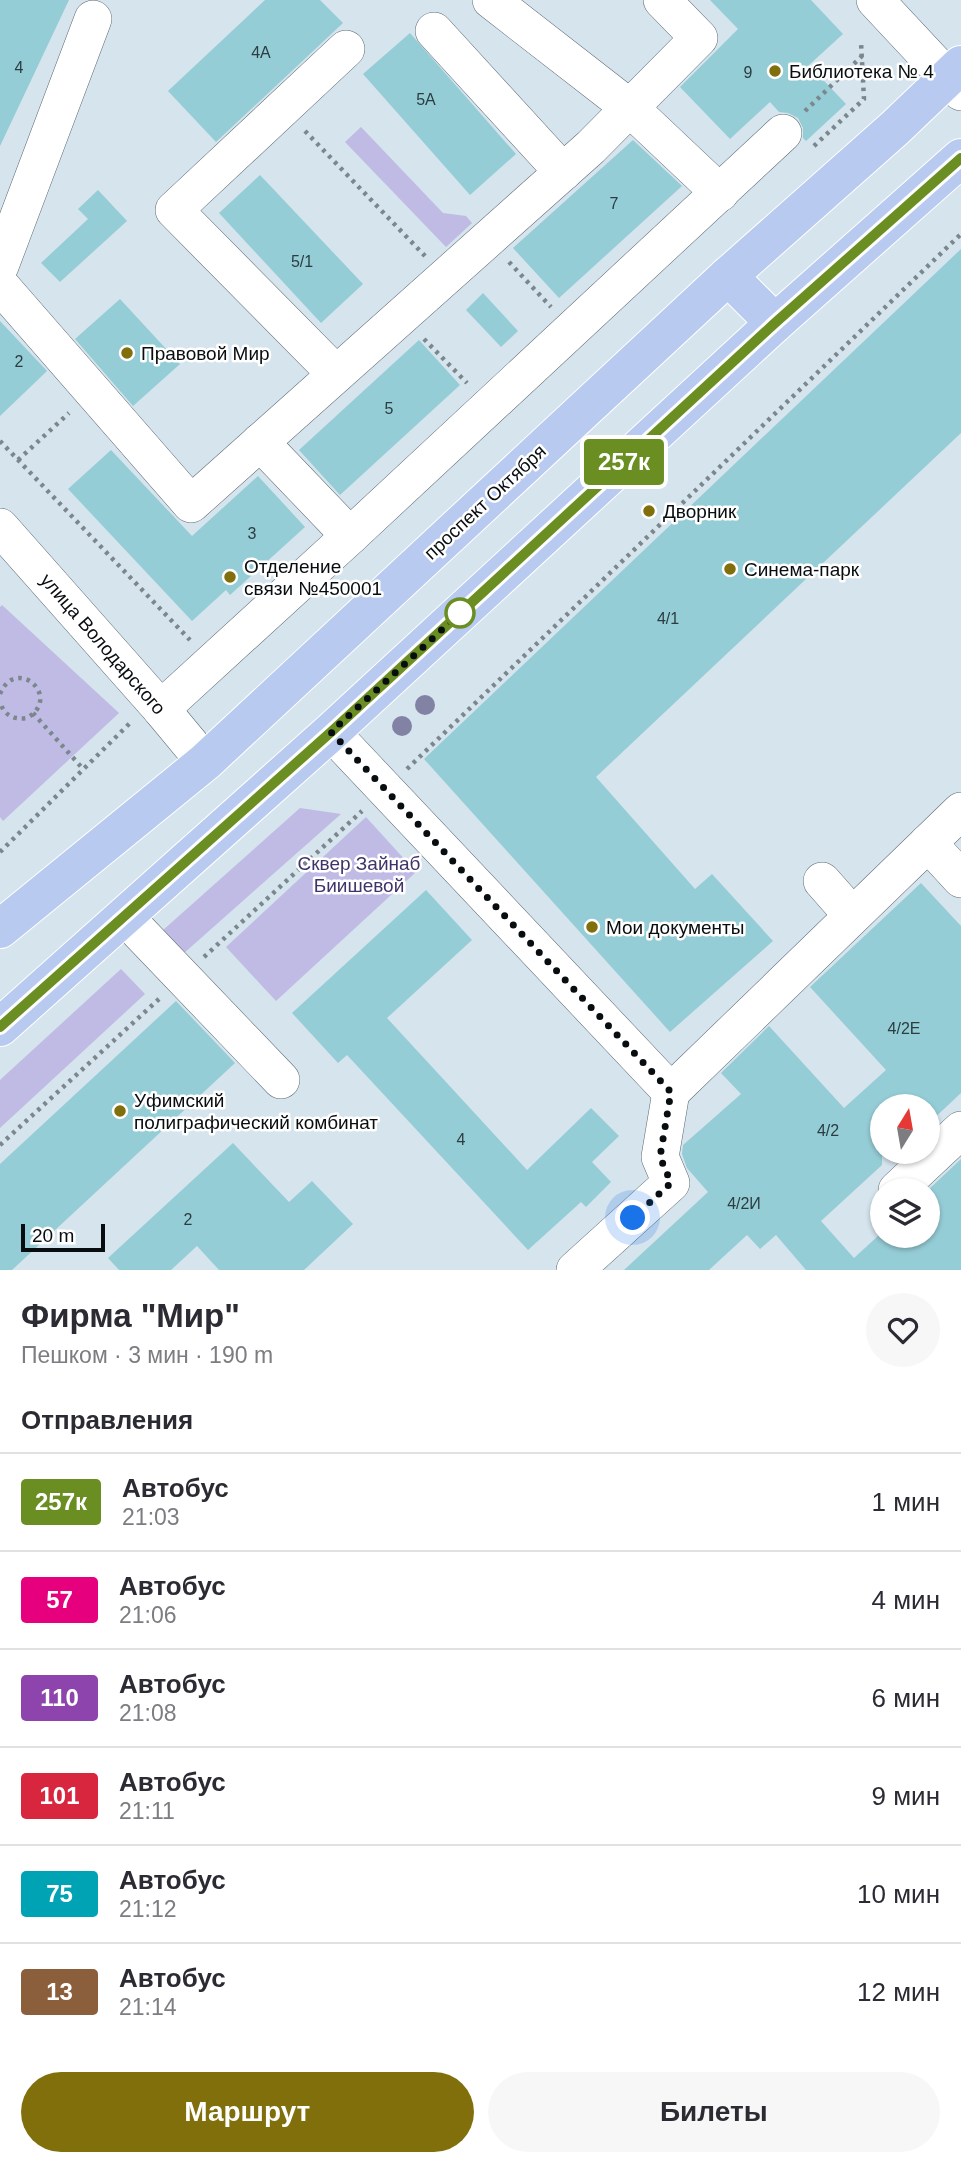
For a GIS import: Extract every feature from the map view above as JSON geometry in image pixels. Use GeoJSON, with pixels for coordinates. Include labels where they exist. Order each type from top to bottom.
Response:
{"type":"FeatureCollection","features":[{"type":"Feature","properties":{"kind":"main road","name":"проспект Октября"},"geometry":{"type":"LineString","coordinates":[[0,929],[205,762],[728,276],[895,128],[957,78]]}},
{"type":"Feature","properties":{"kind":"main road"},"geometry":{"type":"LineString","coordinates":[[0,1027],[331,732],[775,323],[961,158]]}},
{"type":"Feature","properties":{"kind":"main road"},"geometry":{"type":"LineString","coordinates":[[728,276],[775,323]]}},
{"type":"Feature","properties":{"kind":"street"},"geometry":{"type":"LineString","coordinates":[[491,0],[630,108],[720,193]]}},
{"type":"Feature","properties":{"kind":"street"},"geometry":{"type":"LineString","coordinates":[[0,285],[191,504],[563,172],[699,38],[662,0]]}},
{"type":"Feature","properties":{"kind":"street"},"geometry":{"type":"LineString","coordinates":[[875,0],[957,78]]}},
{"type":"Feature","properties":{"kind":"street"},"geometry":{"type":"LineString","coordinates":[[0,266],[93,19]]}},
{"type":"Feature","properties":{"kind":"street"},"geometry":{"type":"LineString","coordinates":[[434,31],[563,172]]}},
{"type":"Feature","properties":{"kind":"street"},"geometry":{"type":"LineString","coordinates":[[336,374],[174,209],[346,49]]}},
{"type":"Feature","properties":{"kind":"street"},"geometry":{"type":"LineString","coordinates":[[157,705],[350,536],[783,133]]}},
{"type":"Feature","properties":{"kind":"street"},"geometry":{"type":"LineString","coordinates":[[260,442],[350,536]]}},
{"type":"Feature","properties":{"kind":"street","name":"улица Володарского"},"geometry":{"type":"LineString","coordinates":[[0,527],[205,762]]}},
{"type":"Feature","properties":{"kind":"street"},"geometry":{"type":"LineString","coordinates":[[331,732],[671,1092]]}},
{"type":"Feature","properties":{"kind":"street"},"geometry":{"type":"LineString","coordinates":[[575,1270],[671,1183],[660,1157],[671,1092],[961,811]]}},
{"type":"Feature","properties":{"kind":"street"},"geometry":{"type":"LineString","coordinates":[[928,843],[961,879]]}},
{"type":"Feature","properties":{"kind":"street"},"geometry":{"type":"LineString","coordinates":[[822,881],[852,915]]}},
{"type":"Feature","properties":{"kind":"street"},"geometry":{"type":"LineString","coordinates":[[124,916],[281,1080]]}},
{"type":"Feature","properties":{"kind":"street"},"geometry":{"type":"LineString","coordinates":[[910,1178],[961,1130]]}},
{"type":"Feature","properties":{"kind":"path"},"geometry":{"type":"LineString","coordinates":[[860,42],[864,99]]}},
{"type":"Feature","properties":{"kind":"path"},"geometry":{"type":"LineString","coordinates":[[783,133],[863,56]]}},
{"type":"Feature","properties":{"kind":"path"},"geometry":{"type":"LineString","coordinates":[[282,109],[446,276]]}},
{"type":"Feature","properties":{"kind":"path"},"geometry":{"type":"LineString","coordinates":[[0,1145],[386,790],[961,234]]}},
{"type":"Feature","properties":{"kind":"path"},"geometry":{"type":"LineString","coordinates":[[488,239],[549,305],[559,312]]}},
{"type":"Feature","properties":{"kind":"path"},"geometry":{"type":"LineString","coordinates":[[401,317],[475,390]]}},
{"type":"Feature","properties":{"kind":"path"},"geometry":{"type":"LineString","coordinates":[[18,460],[93,391]]}},
{"type":"Feature","properties":{"kind":"path"},"geometry":{"type":"LineString","coordinates":[[0,441],[194,645]]}},
{"type":"Feature","properties":{"kind":"path"},"geometry":{"type":"LineString","coordinates":[[0,694],[2,688],[12,679],[24,678],[35,684],[40,696],[38,709],[27,718],[7,714],[0,702]]}},
{"type":"Feature","properties":{"kind":"path"},"geometry":{"type":"LineString","coordinates":[[0,852],[83,770],[157,705]]}},
{"type":"Feature","properties":{"kind":"path"},"geometry":{"type":"LineString","coordinates":[[33,713],[83,770]]}},
{"type":"Feature","properties":{"kind":"green space"},"geometry":{"type":"Polygon","coordinates":[[[361,127],[443,213],[466,216],[472,223],[446,247],[345,142],[361,127]]]}},
{"type":"Feature","properties":{"kind":"green space"},"geometry":{"type":"Polygon","coordinates":[[[2,605],[119,713],[3,821],[0,817],[2,605]]]}},
{"type":"Feature","properties":{"kind":"green space"},"geometry":{"type":"Polygon","coordinates":[[[300,808],[341,814],[183,954],[162,931],[300,808]]]}},
{"type":"Feature","properties":{"kind":"green space","name":"Сквер Зайнаб Биишевой"},"geometry":{"type":"Polygon","coordinates":[[[366,817],[416,872],[276,1001],[226,947],[366,817]]]}},
{"type":"Feature","properties":{"kind":"green space"},"geometry":{"type":"Polygon","coordinates":[[[121,969],[145,994],[0,1128],[0,1080],[121,969]]]}},
{"type":"Feature","properties":{"kind":"building"},"geometry":{"type":"Polygon","coordinates":[[[0,0],[69,0],[0,146],[0,0]]]}},
{"type":"Feature","properties":{"kind":"building"},"geometry":{"type":"Polygon","coordinates":[[[265,0],[320,0],[343,23],[216,142],[168,91],[265,0]]]}},
{"type":"Feature","properties":{"kind":"building"},"geometry":{"type":"Polygon","coordinates":[[[710,0],[811,0],[843,34],[809,65],[846,104],[806,141],[798,118],[779,112],[770,102],[730,139],[680,87],[738,29],[710,0]]]}},
{"type":"Feature","properties":{"kind":"building"},"geometry":{"type":"Polygon","coordinates":[[[410,33],[516,154],[470,195],[363,74],[410,33]]]}},
{"type":"Feature","properties":{"kind":"building"},"geometry":{"type":"Polygon","coordinates":[[[633,140],[682,186],[559,298],[513,248],[633,140]]]}},
{"type":"Feature","properties":{"kind":"building"},"geometry":{"type":"Polygon","coordinates":[[[260,175],[363,284],[321,323],[219,213],[260,175]]]}},
{"type":"Feature","properties":{"kind":"building"},"geometry":{"type":"Polygon","coordinates":[[[98,190],[127,221],[60,282],[41,263],[88,219],[78,209],[98,190]]]}},
{"type":"Feature","properties":{"kind":"building"},"geometry":{"type":"Polygon","coordinates":[[[961,249],[961,433],[596,777],[695,889],[712,874],[773,941],[670,1032],[424,759],[961,249]]]}},
{"type":"Feature","properties":{"kind":"building"},"geometry":{"type":"Polygon","coordinates":[[[483,293],[518,331],[501,347],[466,310],[483,293]]]}},
{"type":"Feature","properties":{"kind":"building","name":"Правовой Мир"},"geometry":{"type":"Polygon","coordinates":[[[120,299],[180,364],[133,406],[75,339],[120,299]]]}},
{"type":"Feature","properties":{"kind":"building"},"geometry":{"type":"Polygon","coordinates":[[[0,321],[47,371],[0,416],[0,321]]]}},
{"type":"Feature","properties":{"kind":"building"},"geometry":{"type":"Polygon","coordinates":[[[419,340],[460,385],[340,495],[299,450],[419,340]]]}},
{"type":"Feature","properties":{"kind":"building"},"geometry":{"type":"Polygon","coordinates":[[[111,450],[192,536],[258,476],[305,527],[230,595],[226,590],[192,621],[68,489],[111,450]]]}},
{"type":"Feature","properties":{"kind":"building"},"geometry":{"type":"Polygon","coordinates":[[[921,883],[961,926],[961,1093],[940,1113],[940,1094],[870,1094],[870,1164],[882,1165],[821,1221],[854,1258],[870,1243],[870,1248],[940,1248],[940,1179],[961,1159],[961,1270],[806,1270],[776,1235],[760,1249],[747,1235],[709,1270],[624,1270],[708,1192],[687,1168],[682,1154],[683,1145],[741,1094],[721,1073],[769,1026],[844,1108],[886,1070],[810,987],[921,883]]]}},
{"type":"Feature","properties":{"kind":"building"},"geometry":{"type":"Polygon","coordinates":[[[426,890],[472,940],[387,1018],[527,1170],[591,1108],[619,1136],[592,1162],[611,1182],[586,1207],[581,1202],[528,1250],[347,1055],[338,1063],[292,1013],[426,890]]]}},
{"type":"Feature","properties":{"kind":"building","name":"Уфимский полиграфический комбинат"},"geometry":{"type":"Polygon","coordinates":[[[176,1001],[235,1063],[12,1270],[0,1270],[0,1164],[176,1001]]]}},
{"type":"Feature","properties":{"kind":"building"},"geometry":{"type":"Polygon","coordinates":[[[233,1143],[289,1202],[312,1181],[353,1224],[304,1270],[219,1270],[197,1246],[171,1270],[119,1270],[108,1258],[233,1143]]]}},
{"type":"Feature","properties":{"kind":"bus line","name":"257к"},"geometry":{"type":"LineString","coordinates":[[0,1027],[331,732],[775,323],[961,158]]}},
{"type":"Feature","properties":{"kind":"place","name":"Библиотека № 4"},"geometry":{"type":"Point","coordinates":[775,71]}},
{"type":"Feature","properties":{"kind":"place","name":"Правовой Мир"},"geometry":{"type":"Point","coordinates":[127,353]}},
{"type":"Feature","properties":{"kind":"place","name":"Дворник"},"geometry":{"type":"Point","coordinates":[649,511]}},
{"type":"Feature","properties":{"kind":"place","name":"Синема-парк"},"geometry":{"type":"Point","coordinates":[730,569]}},
{"type":"Feature","properties":{"kind":"place","name":"Отделение связи №450001"},"geometry":{"type":"Point","coordinates":[230,577]}},
{"type":"Feature","properties":{"kind":"place","name":"Мои документы"},"geometry":{"type":"Point","coordinates":[592,927]}},
{"type":"Feature","properties":{"kind":"place","name":"Уфимский полиграфический комбинат"},"geometry":{"type":"Point","coordinates":[120,1111]}},
{"type":"Feature","properties":{"kind":"route"},"geometry":{"type":"LineString","coordinates":[[460,613],[331,732],[671,1092],[660,1157],[671,1183],[633,1218]]}}]}
